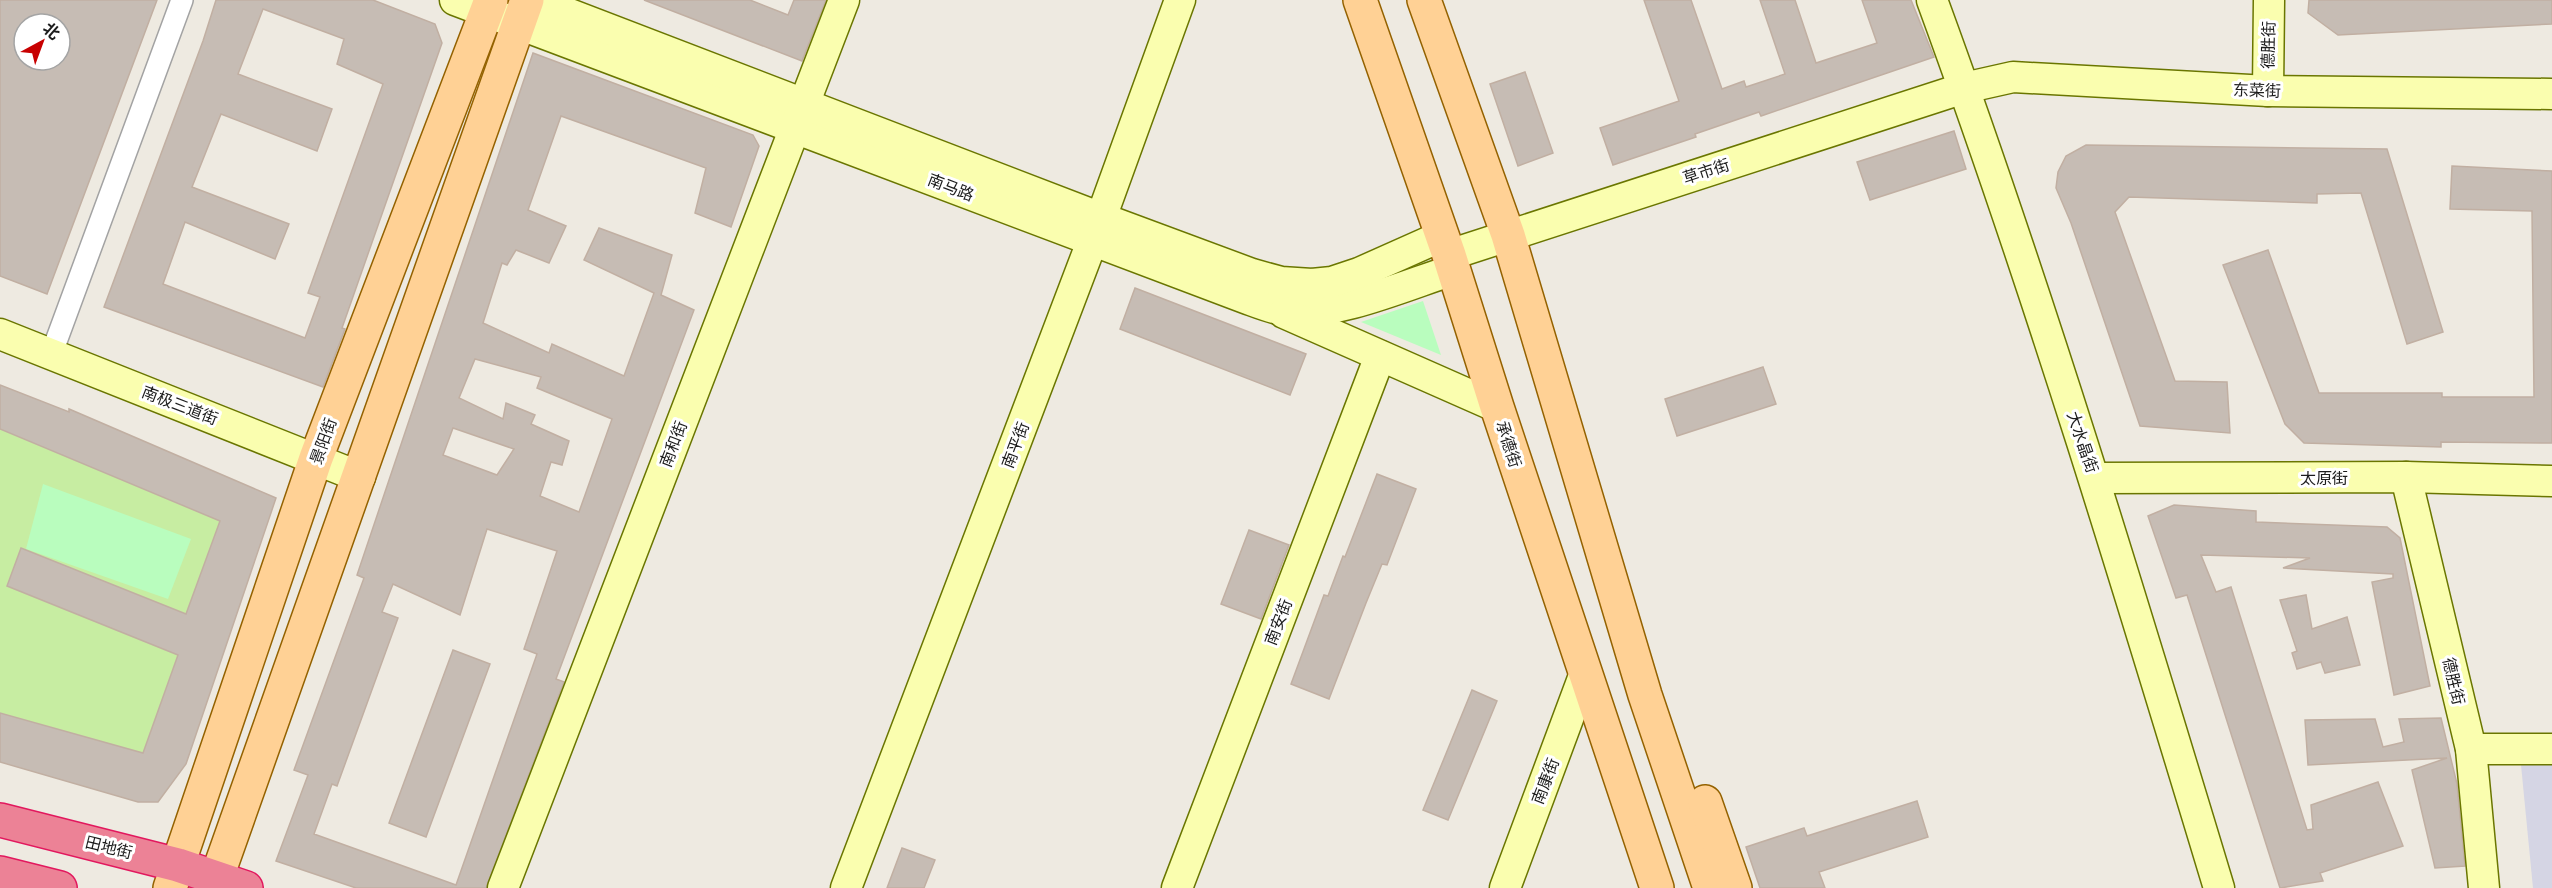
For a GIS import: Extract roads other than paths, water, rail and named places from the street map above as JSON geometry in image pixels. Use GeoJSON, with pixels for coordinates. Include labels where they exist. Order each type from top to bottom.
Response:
{"type":"FeatureCollection","features":[{"type":"Feature","properties":{"kind":"highway","name":"田地街"},"geometry":{"type":"LineString","coordinates":[[0,820],[174,876],[225,885]]}},
{"type":"Feature","properties":{"kind":"highway"},"geometry":{"type":"LineString","coordinates":[[0,873],[60,888]]}},
{"type":"Feature","properties":{"kind":"main road","name":"承德街"},"geometry":{"type":"LineString","coordinates":[[1360,0],[1448,254],[1657,888]]}},
{"type":"Feature","properties":{"kind":"main road"},"geometry":{"type":"LineString","coordinates":[[1424,0],[1508,235],[1645,695],[1710,888]]}},
{"type":"Feature","properties":{"kind":"main road","name":"景阳街"},"geometry":{"type":"LineString","coordinates":[[174,876],[316,458],[489,6]]}},
{"type":"Feature","properties":{"kind":"main road"},"geometry":{"type":"LineString","coordinates":[[225,885],[360,477],[526,8]]}},
{"type":"Feature","properties":{"kind":"main road"},"geometry":{"type":"LineString","coordinates":[[1566,433],[1650,640],[1735,888]]}},
{"type":"Feature","properties":{"kind":"street"},"geometry":{"type":"LineString","coordinates":[[51,355],[182,0]]}},
{"type":"Feature","properties":{"kind":"street","name":"南马路"},"geometry":{"type":"LineString","coordinates":[[455,0],[489,6],[526,8],[1097,229],[1262,304],[1287,311],[1309,312],[1342,305],[1448,254]]}},
{"type":"Feature","properties":{"kind":"street","name":"南和街"},"geometry":{"type":"LineString","coordinates":[[503,888],[844,0]]}},
{"type":"Feature","properties":{"kind":"street","name":"南平街"},"geometry":{"type":"LineString","coordinates":[[846,888],[1097,229],[1180,0]]}},
{"type":"Feature","properties":{"kind":"street","name":"大水晶街"},"geometry":{"type":"LineString","coordinates":[[1932,0],[1964,87],[2096,478],[2219,888]]}},
{"type":"Feature","properties":{"kind":"street","name":"德胜街"},"geometry":{"type":"LineString","coordinates":[[2268,91],[2269,0]]}},
{"type":"Feature","properties":{"kind":"street","name":"东菜街"},"geometry":{"type":"LineString","coordinates":[[1964,87],[2013,76],[2268,91],[2552,94]]}},
{"type":"Feature","properties":{"kind":"street","name":"草市街"},"geometry":{"type":"LineString","coordinates":[[1448,254],[1964,87]]}},
{"type":"Feature","properties":{"kind":"street","name":"南马路"},"geometry":{"type":"LineString","coordinates":[[1097,229],[1281,282],[1302,284],[1332,282],[1448,254]]}},
{"type":"Feature","properties":{"kind":"street"},"geometry":{"type":"LineString","coordinates":[[1262,304],[1497,407]]}},
{"type":"Feature","properties":{"kind":"street","name":"南极三道街"},"geometry":{"type":"LineString","coordinates":[[0,334],[360,477]]}},
{"type":"Feature","properties":{"kind":"street","name":"南安街"},"geometry":{"type":"LineString","coordinates":[[1177,888],[1380,356]]}},
{"type":"Feature","properties":{"kind":"street","name":"德胜街"},"geometry":{"type":"LineString","coordinates":[[2406,477],[2470,749],[2484,888]]}},
{"type":"Feature","properties":{"kind":"street","name":"太原街"},"geometry":{"type":"LineString","coordinates":[[2096,478],[2406,477],[2552,481]]}},
{"type":"Feature","properties":{"kind":"street","name":"南康街"},"geometry":{"type":"LineString","coordinates":[[1505,888],[1586,673]]}},
{"type":"Feature","properties":{"kind":"street"},"geometry":{"type":"LineString","coordinates":[[2470,749],[2552,749]]}}]}
